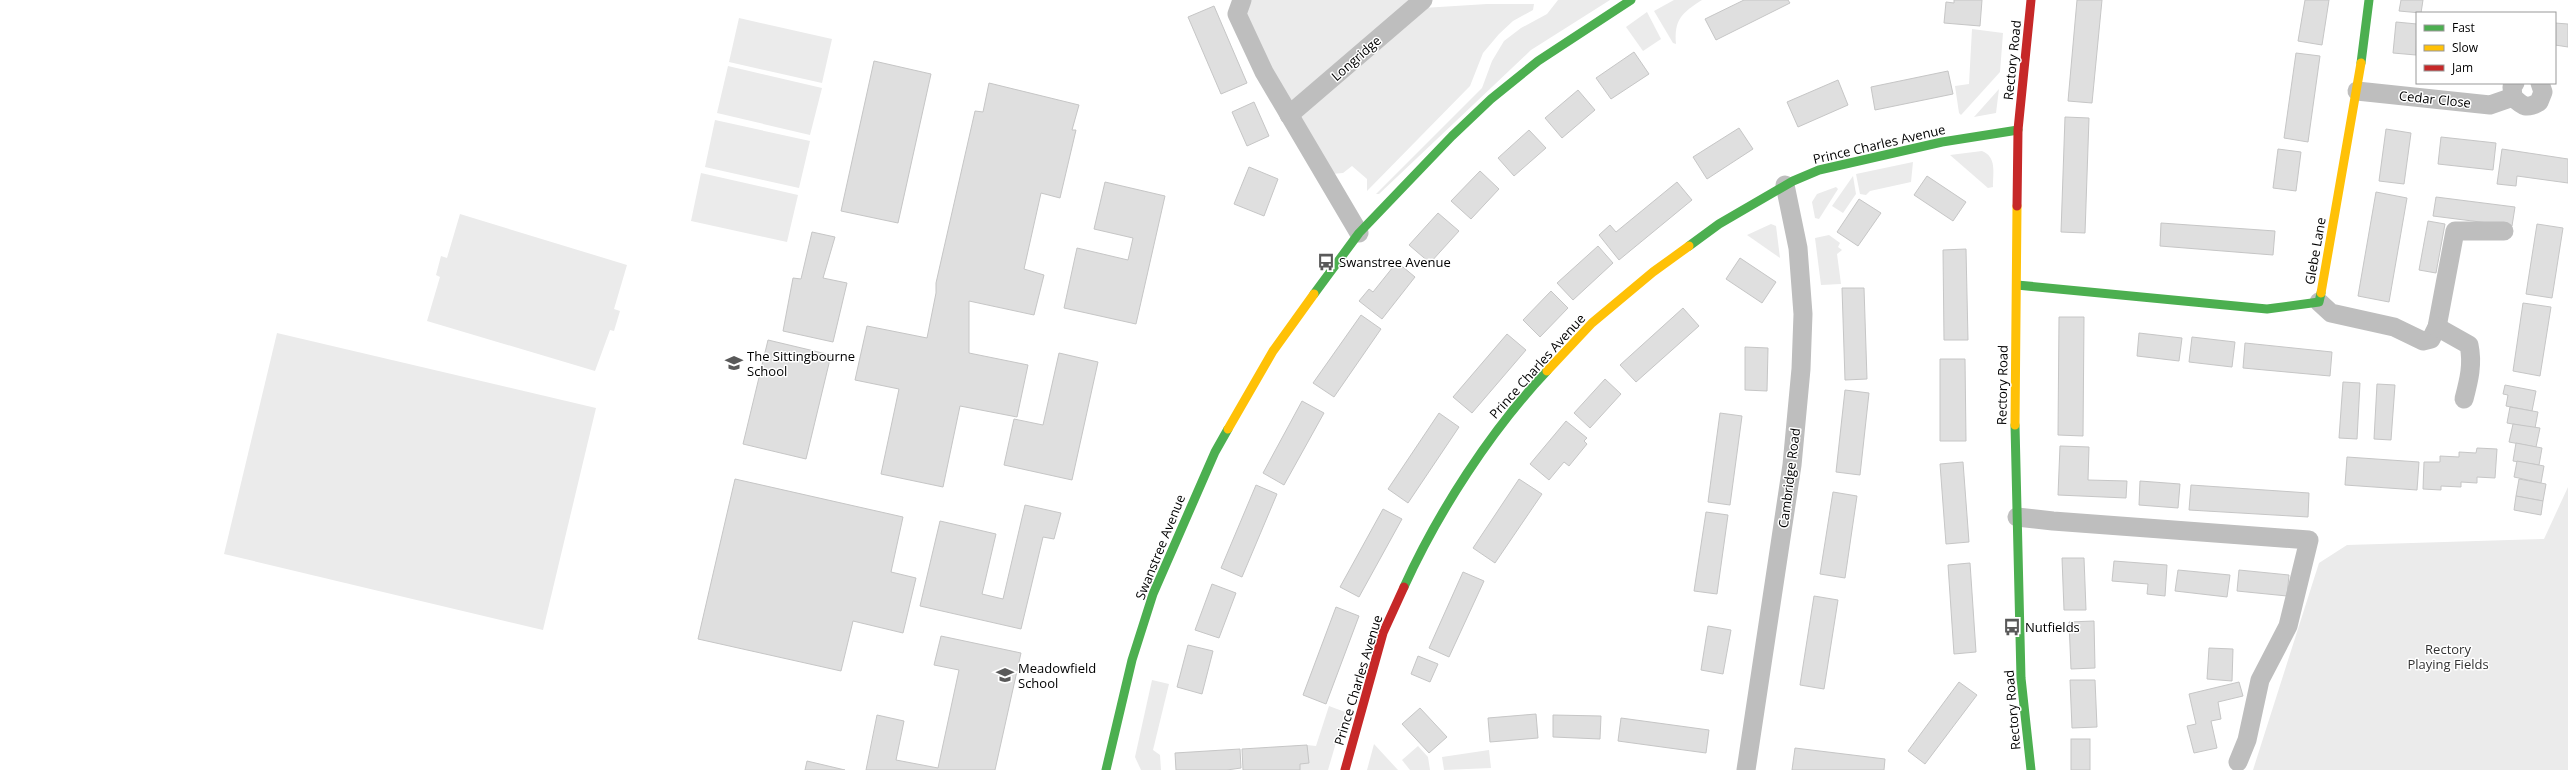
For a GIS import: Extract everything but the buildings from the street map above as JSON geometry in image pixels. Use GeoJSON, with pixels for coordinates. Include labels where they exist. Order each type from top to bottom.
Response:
{"type":"FeatureCollection","features":[{"type":"Feature","properties":{"kind":"street"},"geometry":{"type":"LineString","coordinates":[[1242,0],[1237,14],[1264,72],[1359,233]]}},
{"type":"Feature","properties":{"kind":"street","name":"Longridge"},"geometry":{"type":"LineString","coordinates":[[1289,115],[1423,0],[1435,0]]}},
{"type":"Feature","properties":{"kind":"street","name":"Swanstree Avenue"},"geometry":{"type":"LineString","coordinates":[[1106,770],[1132,660],[1153,594],[1200,482],[1233,417],[1273,351],[1359,233],[1491,99],[1538,61],[1632,0]]}},
{"type":"Feature","properties":{"kind":"street","name":"Rectory Road"},"geometry":{"type":"LineString","coordinates":[[2027,770],[2021,678],[2015,423],[2018,130],[2031,0]]}},
{"type":"Feature","properties":{"kind":"street","name":"Glebe Lane"},"geometry":{"type":"LineString","coordinates":[[2017,285],[2267,309],[2319,302],[2357,90],[2368,0]]}},
{"type":"Feature","properties":{"kind":"street","name":"Cedar Close"},"geometry":{"type":"LineString","coordinates":[[2357,90],[2490,105],[2514,90],[2523,106],[2530,107],[2539,102],[2543,92],[2540,84]]}},
{"type":"Feature","properties":{"kind":"street","name":"Prince Charles Avenue"},"geometry":{"type":"LineString","coordinates":[[1345,770],[1351,742],[1383,633],[1410,572],[1466,474],[1498,430],[1542,376],[1592,323],[1653,272],[1719,224],[1785,185],[1820,170],[1883,154],[1942,142],[2018,130]]}},
{"type":"Feature","properties":{"kind":"street","name":"Cambridge Road"},"geometry":{"type":"LineString","coordinates":[[1746,770],[1792,465],[1801,369],[1803,314],[1798,248],[1785,185]]}},
{"type":"Feature","properties":{"kind":"street"},"geometry":{"type":"LineString","coordinates":[[2319,302],[2331,313],[2394,327],[2423,340],[2431,339],[2437,327],[2454,231],[2504,232]]}},
{"type":"Feature","properties":{"kind":"street"},"geometry":{"type":"LineString","coordinates":[[2437,327],[2469,345],[2472,359],[2470,376],[2464,399]]}},
{"type":"Feature","properties":{"kind":"street"},"geometry":{"type":"LineString","coordinates":[[2017,517],[2053,522],[2309,540],[2288,626],[2260,680],[2247,740],[2238,762]]}},
{"type":"Feature","properties":{"kind":"green space"},"geometry":{"type":"Polygon","coordinates":[[[1242,0],[1419,0],[1423,8],[1487,4],[1534,4],[1533,10],[1513,21],[1499,34],[1483,53],[1470,86],[1367,191],[1367,179],[1352,166],[1343,173],[1332,174],[1264,72],[1242,0]]]}},
{"type":"Feature","properties":{"kind":"green space"},"geometry":{"type":"Polygon","coordinates":[[[1558,0],[1610,0],[1531,50],[1379,194],[1376,194],[1482,88],[1492,61],[1504,41],[1521,28],[1547,14],[1558,0]]]}},
{"type":"Feature","properties":{"kind":"green space"},"geometry":{"type":"Polygon","coordinates":[[[1674,0],[1702,0],[1684,13],[1678,23],[1676,28],[1676,44],[1673,43],[1654,11],[1674,0]]]}},
{"type":"Feature","properties":{"kind":"green space"},"geometry":{"type":"Polygon","coordinates":[[[1647,12],[1661,39],[1643,51],[1626,27],[1647,12]]]}},
{"type":"Feature","properties":{"kind":"green space"},"geometry":{"type":"Polygon","coordinates":[[[739,18],[832,39],[822,83],[729,62],[739,18]]]}},
{"type":"Feature","properties":{"kind":"green space"},"geometry":{"type":"Polygon","coordinates":[[[1972,29],[2003,33],[2000,72],[1961,115],[1959,113],[1955,86],[1969,84],[1972,29]]]}},
{"type":"Feature","properties":{"kind":"green space"},"geometry":{"type":"Polygon","coordinates":[[[728,66],[822,88],[810,135],[717,113],[728,66]]]}},
{"type":"Feature","properties":{"kind":"green space"},"geometry":{"type":"Polygon","coordinates":[[[1999,89],[1996,113],[1974,117],[1999,89]]]}},
{"type":"Feature","properties":{"kind":"green space"},"geometry":{"type":"Polygon","coordinates":[[[715,120],[810,141],[799,188],[705,167],[715,120]]]}},
{"type":"Feature","properties":{"kind":"green space"},"geometry":{"type":"Polygon","coordinates":[[[1982,151],[1990,157],[1992,161],[1993,187],[1988,188],[1950,155],[1982,151]]]}},
{"type":"Feature","properties":{"kind":"green space"},"geometry":{"type":"Polygon","coordinates":[[[1913,162],[1911,182],[1870,191],[1866,195],[1860,194],[1856,174],[1913,162]]]}},
{"type":"Feature","properties":{"kind":"green space"},"geometry":{"type":"Polygon","coordinates":[[[701,173],[798,195],[787,242],[691,221],[701,173]]]}},
{"type":"Feature","properties":{"kind":"green space"},"geometry":{"type":"Polygon","coordinates":[[[1853,176],[1856,194],[1843,213],[1832,206],[1853,176]]]}},
{"type":"Feature","properties":{"kind":"green space"},"geometry":{"type":"Polygon","coordinates":[[[1836,187],[1838,189],[1819,219],[1815,218],[1812,202],[1817,194],[1836,187]]]}},
{"type":"Feature","properties":{"kind":"green space"},"geometry":{"type":"Polygon","coordinates":[[[460,214],[627,265],[614,309],[620,311],[614,331],[610,330],[595,371],[427,321],[440,277],[436,275],[441,256],[447,258],[460,214]]]}},
{"type":"Feature","properties":{"kind":"green space"},"geometry":{"type":"Polygon","coordinates":[[[1771,224],[1776,226],[1780,258],[1747,235],[1771,224]]]}},
{"type":"Feature","properties":{"kind":"green space"},"geometry":{"type":"Polygon","coordinates":[[[1829,235],[1840,243],[1838,247],[1842,250],[1837,254],[1841,284],[1821,285],[1815,238],[1829,235]]]}},
{"type":"Feature","properties":{"kind":"green space"},"geometry":{"type":"Polygon","coordinates":[[[277,333],[596,408],[543,630],[224,554],[277,333]]]}},
{"type":"Feature","properties":{"kind":"green space","name":"Rectory Playing Fields"},"geometry":{"type":"Polygon","coordinates":[[[2568,487],[2568,770],[2253,770],[2319,563],[2347,545],[2544,539],[2568,487]]]}},
{"type":"Feature","properties":{"kind":"green space"},"geometry":{"type":"Polygon","coordinates":[[[1152,680],[1169,684],[1153,750],[1160,755],[1161,770],[1141,770],[1135,757],[1152,680]]]}},
{"type":"Feature","properties":{"kind":"green space"},"geometry":{"type":"Polygon","coordinates":[[[1329,706],[1345,712],[1328,770],[1300,770],[1300,764],[1308,763],[1307,745],[1316,746],[1329,706]]]}},
{"type":"Feature","properties":{"kind":"green space"},"geometry":{"type":"Polygon","coordinates":[[[1374,744],[1398,770],[1367,770],[1374,744]]]}},
{"type":"Feature","properties":{"kind":"green space"},"geometry":{"type":"Polygon","coordinates":[[[1418,746],[1428,757],[1430,770],[1410,770],[1402,760],[1418,746]]]}},
{"type":"Feature","properties":{"kind":"green space"},"geometry":{"type":"Polygon","coordinates":[[[1489,750],[1491,768],[1444,770],[1442,757],[1489,750]]]}},
{"type":"Feature","properties":{"kind":"traffic: fast"},"geometry":{"type":"LineString","coordinates":[[1314,294],[1359,233],[1452,136],[1491,99],[1538,61],[1631,0]]}},
{"type":"Feature","properties":{"kind":"traffic: fast"},"geometry":{"type":"LineString","coordinates":[[2361,63],[2369,0]]}},
{"type":"Feature","properties":{"kind":"traffic: fast"},"geometry":{"type":"LineString","coordinates":[[1689,246],[1719,224],[1793,181],[1819,170],[1942,142],[2018,130]]}},
{"type":"Feature","properties":{"kind":"traffic: fast"},"geometry":{"type":"LineString","coordinates":[[2017,285],[2267,309],[2319,302],[2321,293]]}},
{"type":"Feature","properties":{"kind":"traffic: fast"},"geometry":{"type":"LineString","coordinates":[[1404,587],[1449,501],[1467,473],[1506,419],[1547,371]]}},
{"type":"Feature","properties":{"kind":"traffic: fast"},"geometry":{"type":"LineString","coordinates":[[2015,425],[2021,678],[2031,770]]}},
{"type":"Feature","properties":{"kind":"traffic: fast"},"geometry":{"type":"LineString","coordinates":[[1106,770],[1132,660],[1153,594],[1215,452],[1228,429]]}},
{"type":"Feature","properties":{"kind":"traffic: slow"},"geometry":{"type":"LineString","coordinates":[[2321,293],[2361,63]]}},
{"type":"Feature","properties":{"kind":"traffic: slow"},"geometry":{"type":"LineString","coordinates":[[2015,425],[2017,206]]}},
{"type":"Feature","properties":{"kind":"traffic: slow"},"geometry":{"type":"LineString","coordinates":[[1547,371],[1592,323],[1653,272],[1689,246]]}},
{"type":"Feature","properties":{"kind":"traffic: slow"},"geometry":{"type":"LineString","coordinates":[[1228,429],[1273,351],[1314,294]]}},
{"type":"Feature","properties":{"kind":"traffic: jam"},"geometry":{"type":"LineString","coordinates":[[2017,206],[2018,130],[2031,0]]}},
{"type":"Feature","properties":{"kind":"traffic: jam"},"geometry":{"type":"LineString","coordinates":[[1345,770],[1383,633],[1404,587]]}},
{"type":"Feature","properties":{"kind":"place","name":"Swanstree Avenue"},"geometry":{"type":"Point","coordinates":[1326,262]}},
{"type":"Feature","properties":{"kind":"place","name":"The Sittingbourne School"},"geometry":{"type":"Point","coordinates":[734,363]}},
{"type":"Feature","properties":{"kind":"place","name":"Nutfields"},"geometry":{"type":"Point","coordinates":[2012,627]}},
{"type":"Feature","properties":{"kind":"place","name":"Meadowfield School"},"geometry":{"type":"Point","coordinates":[1005,675]}}]}
